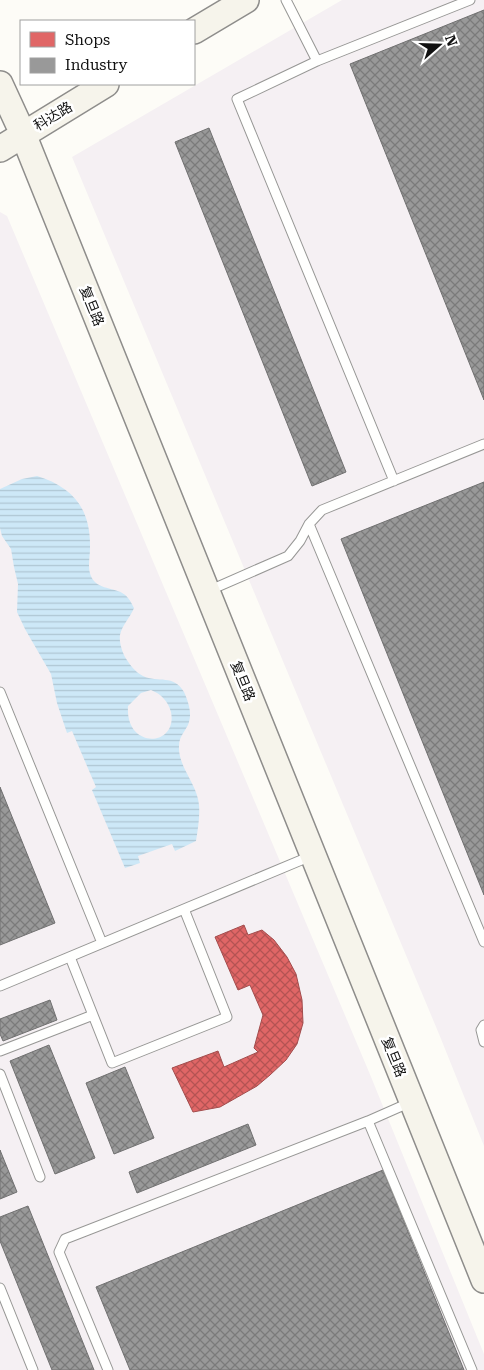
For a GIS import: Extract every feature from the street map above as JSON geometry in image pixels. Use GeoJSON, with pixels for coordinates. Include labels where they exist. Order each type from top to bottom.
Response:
{"type":"FeatureCollection","features":[{"type":"Feature","properties":{"kind":"street"},"geometry":{"type":"LineString","coordinates":[[195,30],[246,0]]}},
{"type":"Feature","properties":{"kind":"street","name":"复旦路"},"geometry":{"type":"LineString","coordinates":[[0,84],[23,134],[484,1280]]}},
{"type":"Feature","properties":{"kind":"street","name":"科达路"},"geometry":{"type":"LineString","coordinates":[[0,149],[104,85]]}},
{"type":"Feature","properties":{"kind":"lane"},"geometry":{"type":"LineString","coordinates":[[286,0],[317,61]]}},
{"type":"Feature","properties":{"kind":"lane"},"geometry":{"type":"LineString","coordinates":[[394,481],[237,99],[317,61],[470,0]]}},
{"type":"Feature","properties":{"kind":"lane"},"geometry":{"type":"LineString","coordinates":[[207,592],[288,556],[300,541],[309,524],[322,510],[484,444]]}},
{"type":"Feature","properties":{"kind":"lane"},"geometry":{"type":"LineString","coordinates":[[309,524],[484,942]]}},
{"type":"Feature","properties":{"kind":"lane"},"geometry":{"type":"LineString","coordinates":[[0,692],[102,943]]}},
{"type":"Feature","properties":{"kind":"lane"},"geometry":{"type":"LineString","coordinates":[[0,986],[313,855]]}},
{"type":"Feature","properties":{"kind":"lane"},"geometry":{"type":"LineString","coordinates":[[70,956],[112,1063],[227,1017],[184,909]]}},
{"type":"Feature","properties":{"kind":"lane"},"geometry":{"type":"LineString","coordinates":[[0,1051],[93,1015]]}},
{"type":"Feature","properties":{"kind":"lane"},"geometry":{"type":"LineString","coordinates":[[484,1025],[480,1030],[484,1042]]}},
{"type":"Feature","properties":{"kind":"lane"},"geometry":{"type":"LineString","coordinates":[[0,1074],[40,1177]]}},
{"type":"Feature","properties":{"kind":"lane"},"geometry":{"type":"LineString","coordinates":[[108,1370],[59,1252],[65,1239],[368,1121],[412,1102]]}},
{"type":"Feature","properties":{"kind":"lane"},"geometry":{"type":"LineString","coordinates":[[368,1121],[472,1370]]}},
{"type":"Feature","properties":{"kind":"lane"},"geometry":{"type":"LineString","coordinates":[[0,1288],[33,1370]]}},
{"type":"Feature","properties":{"kind":"shaded area"},"geometry":{"type":"Polygon","coordinates":[[[342,0],[484,0],[484,1146],[439,1034],[72,157],[342,0]]]}},
{"type":"Feature","properties":{"kind":"shaded area"},"geometry":{"type":"Polygon","coordinates":[[[0,212],[7,216],[369,1072],[484,1354],[484,1370],[0,1370],[0,212]]]}},
{"type":"Feature","properties":{"kind":"water"},"geometry":{"type":"Polygon","coordinates":[[[37,476],[50,481],[70,493],[77,502],[87,522],[90,548],[89,569],[94,581],[102,586],[121,592],[130,600],[134,608],[120,635],[125,657],[133,668],[143,676],[171,681],[180,686],[190,710],[188,725],[180,739],[179,753],[196,792],[199,804],[196,841],[175,851],[172,844],[138,856],[140,863],[125,868],[92,790],[96,787],[72,731],[67,733],[57,703],[51,674],[17,612],[18,584],[11,549],[2,536],[0,528],[0,489],[22,479],[37,476]],[[151,690],[141,693],[128,706],[129,720],[134,730],[142,736],[151,739],[160,737],[167,732],[171,724],[171,712],[168,704],[164,698],[151,690]]]}},
{"type":"Feature","properties":{"kind":"building: Shops"},"geometry":{"type":"Polygon","coordinates":[[[244,925],[248,935],[262,930],[274,940],[287,957],[296,974],[302,1000],[303,1023],[297,1044],[286,1060],[257,1086],[220,1107],[193,1112],[172,1068],[218,1051],[224,1067],[258,1052],[254,1048],[263,1015],[250,985],[238,990],[215,937],[244,925]]]}},
{"type":"Feature","properties":{"kind":"building: Industry"},"geometry":{"type":"Polygon","coordinates":[[[484,10],[484,400],[350,64],[484,10]]]}},
{"type":"Feature","properties":{"kind":"building: Industry"},"geometry":{"type":"Polygon","coordinates":[[[209,128],[346,472],[312,486],[175,142],[209,128]]]}},
{"type":"Feature","properties":{"kind":"building: Industry"},"geometry":{"type":"Polygon","coordinates":[[[484,482],[484,895],[341,539],[484,482]]]}},
{"type":"Feature","properties":{"kind":"building: Industry"},"geometry":{"type":"Polygon","coordinates":[[[0,787],[55,923],[0,945],[0,787]]]}},
{"type":"Feature","properties":{"kind":"building: Industry"},"geometry":{"type":"Polygon","coordinates":[[[50,1000],[57,1020],[3,1041],[0,1034],[0,1019],[50,1000]]]}},
{"type":"Feature","properties":{"kind":"building: Industry"},"geometry":{"type":"Polygon","coordinates":[[[49,1045],[95,1158],[55,1174],[10,1061],[49,1045]]]}},
{"type":"Feature","properties":{"kind":"building: Industry"},"geometry":{"type":"Polygon","coordinates":[[[125,1067],[154,1138],[114,1154],[86,1083],[125,1067]]]}},
{"type":"Feature","properties":{"kind":"building: Industry"},"geometry":{"type":"Polygon","coordinates":[[[248,1124],[256,1145],[137,1193],[129,1172],[248,1124]]]}},
{"type":"Feature","properties":{"kind":"building: Industry"},"geometry":{"type":"Polygon","coordinates":[[[0,1150],[17,1192],[0,1199],[0,1150]]]}},
{"type":"Feature","properties":{"kind":"building: Industry"},"geometry":{"type":"Polygon","coordinates":[[[383,1170],[464,1370],[130,1370],[96,1287],[383,1170]]]}},
{"type":"Feature","properties":{"kind":"building: Industry"},"geometry":{"type":"Polygon","coordinates":[[[28,1206],[94,1370],[52,1370],[0,1241],[0,1217],[28,1206]]]}}]}
